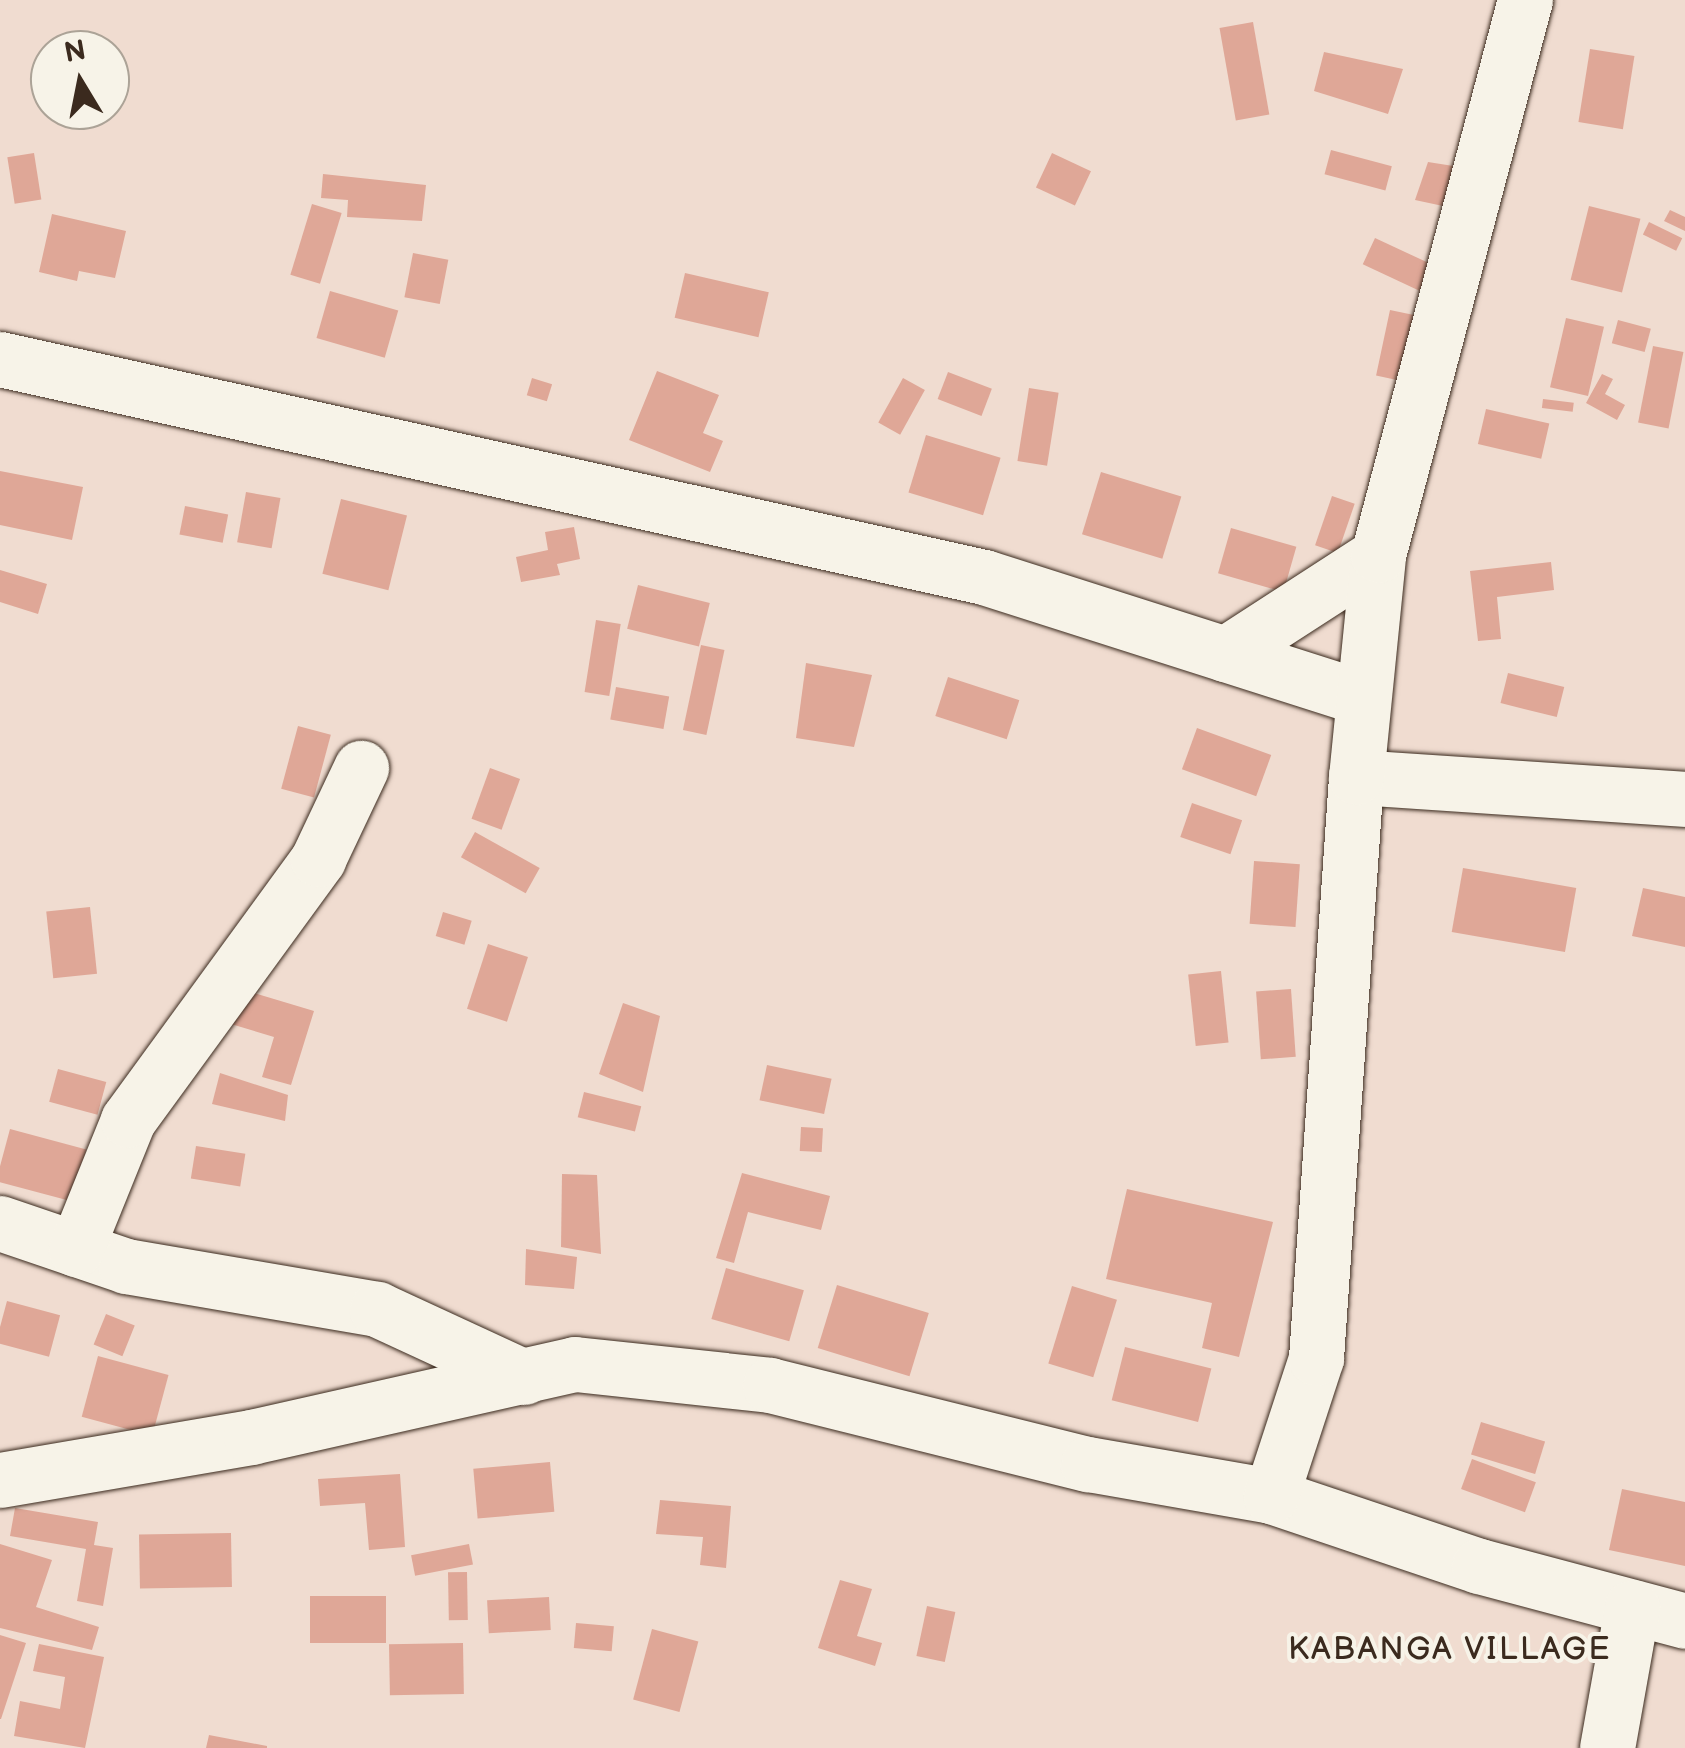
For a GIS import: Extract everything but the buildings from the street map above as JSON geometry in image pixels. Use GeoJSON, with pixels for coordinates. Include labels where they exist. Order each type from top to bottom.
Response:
{"type":"FeatureCollection","features":[{"type":"Feature","properties":{"kind":"street"},"geometry":{"type":"LineString","coordinates":[[1271,1496],[1316,1358],[1356,777],[1378,555],[1526,0]]}},
{"type":"Feature","properties":{"kind":"street"},"geometry":{"type":"LineString","coordinates":[[0,358],[984,577],[1363,698]]}},
{"type":"Feature","properties":{"kind":"street"},"geometry":{"type":"LineString","coordinates":[[1226,654],[1378,555]]}},
{"type":"Feature","properties":{"kind":"street"},"geometry":{"type":"LineString","coordinates":[[76,1248],[128,1120],[318,859],[361,768]]}},
{"type":"Feature","properties":{"kind":"street"},"geometry":{"type":"LineString","coordinates":[[1356,777],[1685,799]]}},
{"type":"Feature","properties":{"kind":"street"},"geometry":{"type":"LineString","coordinates":[[0,1223],[126,1266],[377,1309],[524,1376]]}},
{"type":"Feature","properties":{"kind":"street"},"geometry":{"type":"LineString","coordinates":[[0,1480],[251,1438],[575,1364],[770,1385],[1088,1464],[1271,1496],[1480,1566],[1685,1621]]}},
{"type":"Feature","properties":{"kind":"street"},"geometry":{"type":"LineString","coordinates":[[1608,1748],[1632,1607]]}},
{"type":"Feature","properties":{"kind":"district","name":"KABANGA VILLAGE"},"geometry":{"type":"Point","coordinates":[1450,1650]}}]}
